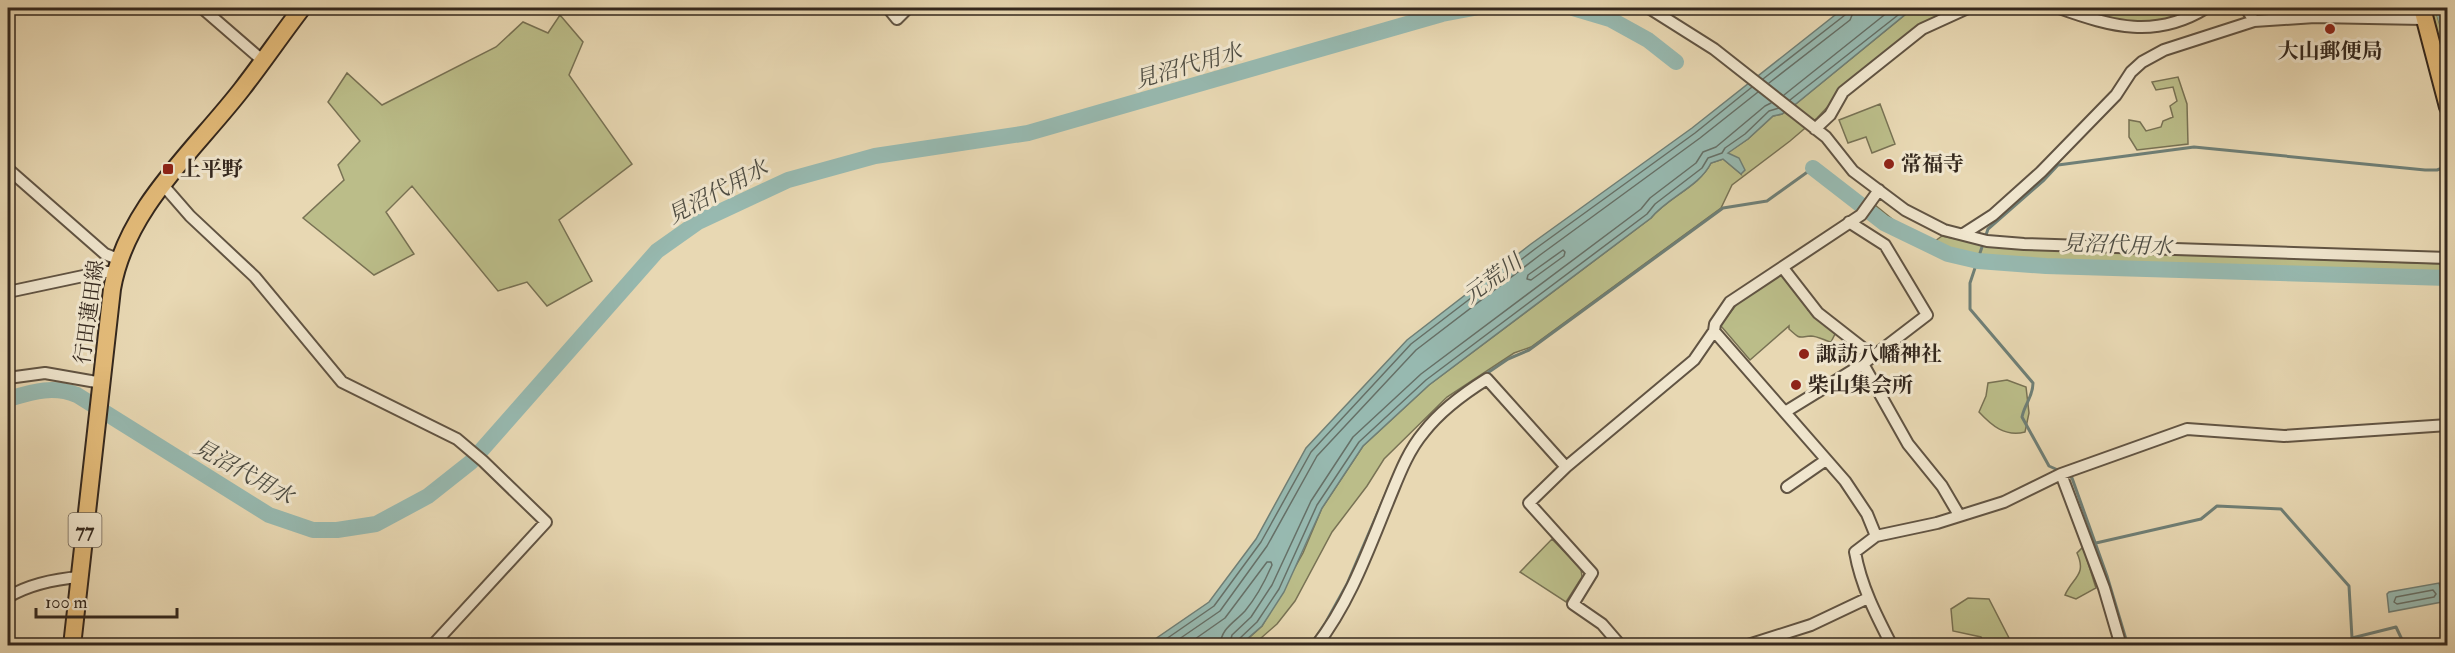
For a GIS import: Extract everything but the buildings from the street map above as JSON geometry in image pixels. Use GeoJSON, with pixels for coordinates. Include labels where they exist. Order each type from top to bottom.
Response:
{"type":"FeatureCollection","features":[{"type":"Feature","properties":{"kind":"main road","name":"行田蓮田線"},"geometry":{"type":"LineString","coordinates":[[72,645],[117,265],[131,231],[163,184],[243,88],[302,8]]}},
{"type":"Feature","properties":{"kind":"main road"},"geometry":{"type":"LineString","coordinates":[[2423,13],[2448,107]]}},
{"type":"Feature","properties":{"kind":"street"},"geometry":{"type":"LineString","coordinates":[[202,8],[262,60]]}},
{"type":"Feature","properties":{"kind":"street"},"geometry":{"type":"LineString","coordinates":[[888,8],[897,19],[908,8]]}},
{"type":"Feature","properties":{"kind":"street"},"geometry":{"type":"LineString","coordinates":[[1650,8],[1698,38],[1813,127],[1834,145],[1853,171],[1905,210],[1944,230],[1965,233],[1987,241],[2024,244],[2448,258]]}},
{"type":"Feature","properties":{"kind":"street"},"geometry":{"type":"LineString","coordinates":[[1813,127],[1830,115],[1843,92],[1922,29],[1968,8]]}},
{"type":"Feature","properties":{"kind":"street"},"geometry":{"type":"LineString","coordinates":[[2059,8],[2097,22],[2154,26],[2178,23],[2206,8]]}},
{"type":"Feature","properties":{"kind":"street"},"geometry":{"type":"LineString","coordinates":[[2246,8],[2254,21]]}},
{"type":"Feature","properties":{"kind":"street"},"geometry":{"type":"LineString","coordinates":[[1965,233],[1993,215],[2041,172],[2116,95],[2131,72],[2142,62],[2164,50],[2254,21],[2423,13]]}},
{"type":"Feature","properties":{"kind":"street"},"geometry":{"type":"LineString","coordinates":[[8,169],[117,265],[102,272],[8,292]]}},
{"type":"Feature","properties":{"kind":"street"},"geometry":{"type":"LineString","coordinates":[[163,184],[190,216],[255,277],[342,382],[400,413],[457,439],[483,460],[546,522],[432,645]]}},
{"type":"Feature","properties":{"kind":"street"},"geometry":{"type":"LineString","coordinates":[[1621,645],[1602,624],[1573,604],[1592,573],[1529,503],[1566,467],[1694,360],[1730,302],[1749,287],[1783,268],[1861,215],[1879,190]]}},
{"type":"Feature","properties":{"kind":"street"},"geometry":{"type":"LineString","coordinates":[[1785,412],[1863,364],[1927,315],[1885,245],[1849,222]]}},
{"type":"Feature","properties":{"kind":"street"},"geometry":{"type":"LineString","coordinates":[[1783,268],[1818,313],[1873,356]]}},
{"type":"Feature","properties":{"kind":"street"},"geometry":{"type":"LineString","coordinates":[[1714,331],[1845,482],[1867,514],[1876,536]]}},
{"type":"Feature","properties":{"kind":"street"},"geometry":{"type":"LineString","coordinates":[[1863,364],[1908,444],[1942,486],[1959,516]]}},
{"type":"Feature","properties":{"kind":"street"},"geometry":{"type":"LineString","coordinates":[[8,378],[45,373],[102,386]]}},
{"type":"Feature","properties":{"kind":"street"},"geometry":{"type":"LineString","coordinates":[[1316,645],[1342,606],[1403,465],[1422,434],[1461,396],[1487,379],[1566,467]]}},
{"type":"Feature","properties":{"kind":"street"},"geometry":{"type":"LineString","coordinates":[[1892,645],[1868,598],[1855,552],[1876,536],[1937,523],[2004,502],[2061,474],[2187,429],[2284,436],[2448,425]]}},
{"type":"Feature","properties":{"kind":"street"},"geometry":{"type":"LineString","coordinates":[[1786,487],[1826,460]]}},
{"type":"Feature","properties":{"kind":"street"},"geometry":{"type":"LineString","coordinates":[[2061,474],[2104,588],[2121,645]]}},
{"type":"Feature","properties":{"kind":"street"},"geometry":{"type":"LineString","coordinates":[[8,597],[21,589],[55,579],[80,577]]}},
{"type":"Feature","properties":{"kind":"street"},"geometry":{"type":"LineString","coordinates":[[1745,645],[1810,625],[1868,598]]}},
{"type":"Feature","properties":{"kind":"green space"},"geometry":{"type":"Polygon","coordinates":[[[1924,8],[1960,8],[1833,101],[1790,141],[1732,185],[1721,208],[1531,347],[1514,353],[1447,397],[1384,459],[1367,486],[1332,532],[1295,601],[1277,624],[1253,645],[1240,646],[1262,626],[1303,553],[1322,508],[1363,446],[1429,385],[1651,218],[1699,179],[1711,163],[1723,159],[1741,174],[1736,158],[1727,153],[1748,139],[1773,116],[1782,114],[1797,103],[1906,14],[1924,8]]]}},
{"type":"Feature","properties":{"kind":"green space"},"geometry":{"type":"Polygon","coordinates":[[[2067,8],[2142,14],[2174,8],[2203,8],[2153,24],[2097,19],[2067,8]]]}},
{"type":"Feature","properties":{"kind":"green space"},"geometry":{"type":"Polygon","coordinates":[[[2426,8],[2435,8],[2447,50],[2447,90],[2426,8]]]}},
{"type":"Feature","properties":{"kind":"green space"},"geometry":{"type":"Polygon","coordinates":[[[560,15],[583,42],[569,75],[632,164],[559,220],[592,281],[547,306],[527,282],[498,291],[412,186],[386,212],[414,254],[374,275],[303,218],[344,180],[338,165],[360,141],[328,102],[347,73],[382,105],[496,47],[523,22],[548,33],[560,15]]]}},
{"type":"Feature","properties":{"kind":"green space"},"geometry":{"type":"Polygon","coordinates":[[[2178,77],[2187,104],[2188,144],[2137,150],[2129,137],[2129,120],[2140,122],[2146,131],[2161,127],[2163,121],[2173,117],[2170,106],[2177,101],[2173,87],[2156,90],[2152,82],[2178,77]]]}},
{"type":"Feature","properties":{"kind":"green space"},"geometry":{"type":"Polygon","coordinates":[[[1880,104],[1895,144],[1872,153],[1866,137],[1848,143],[1839,120],[1880,104]]]}},
{"type":"Feature","properties":{"kind":"green space"},"geometry":{"type":"Polygon","coordinates":[[[1875,205],[1896,222],[1935,241],[1942,236],[2001,248],[2447,264],[2447,272],[1986,258],[1912,234],[1872,208],[1875,205]]]}},
{"type":"Feature","properties":{"kind":"green space"},"geometry":{"type":"Polygon","coordinates":[[[1781,274],[1810,307],[1808,310],[1819,316],[1835,334],[1831,342],[1813,336],[1800,337],[1789,329],[1789,326],[1750,360],[1721,326],[1722,323],[1740,300],[1781,274]]]}},
{"type":"Feature","properties":{"kind":"green space"},"geometry":{"type":"Polygon","coordinates":[[[2007,380],[2026,387],[2029,413],[2025,432],[2005,432],[1989,422],[1979,412],[1986,396],[1988,383],[2007,380]]]}},
{"type":"Feature","properties":{"kind":"green space"},"geometry":{"type":"Polygon","coordinates":[[[1552,539],[1581,569],[1582,577],[1566,602],[1520,572],[1552,539]]]}},
{"type":"Feature","properties":{"kind":"green space"},"geometry":{"type":"Polygon","coordinates":[[[2083,547],[2096,588],[2076,599],[2065,595],[2080,571],[2080,560],[2077,553],[2083,547]]]}},
{"type":"Feature","properties":{"kind":"green space"},"geometry":{"type":"Polygon","coordinates":[[[1968,598],[1989,599],[2009,638],[2009,645],[1985,645],[1981,637],[1953,631],[1951,609],[1968,598]]]}},
{"type":"Feature","properties":{"kind":"water","name":"元荒川"},"geometry":{"type":"Polygon","coordinates":[[[1844,8],[1924,8],[1906,14],[1797,103],[1782,114],[1773,116],[1748,139],[1728,153],[1739,158],[1745,170],[1741,174],[1723,159],[1711,163],[1699,179],[1651,218],[1429,385],[1363,446],[1322,508],[1284,592],[1262,626],[1240,645],[1145,646],[1209,602],[1256,539],[1306,448],[1407,340],[1531,244],[1692,128],[1844,8]]]}},
{"type":"Feature","properties":{"kind":"water"},"geometry":{"type":"Polygon","coordinates":[[[2439,583],[2444,600],[2442,602],[2389,612],[2387,594],[2389,592],[2439,583]]]}},
{"type":"Feature","properties":{"kind":"waterway","name":"見沼代用水"},"geometry":{"type":"LineString","coordinates":[[1028,133],[1442,14],[1474,8]]}},
{"type":"Feature","properties":{"kind":"waterway","name":"見沼代用水"},"geometry":{"type":"LineString","coordinates":[[8,399],[51,390],[77,395],[269,515],[313,530],[337,530],[376,524],[428,496],[471,462],[657,251],[698,222],[788,180],[875,156],[1028,133],[1442,14],[1474,8]]}},
{"type":"Feature","properties":{"kind":"waterway","name":"見沼代用水"},"geometry":{"type":"LineString","coordinates":[[1573,8],[1610,19],[1648,40],[1676,62]]}},
{"type":"Feature","properties":{"kind":"waterway","name":"見沼代用水"},"geometry":{"type":"LineString","coordinates":[[1573,8],[1610,19],[1648,40],[1676,62]]}},
{"type":"Feature","properties":{"kind":"waterway"},"geometry":{"type":"LineString","coordinates":[[2443,8],[2448,25]]}},
{"type":"Feature","properties":{"kind":"waterway"},"geometry":{"type":"LineString","coordinates":[[2060,471],[2049,466],[2022,417],[2032,392],[2033,383],[1970,309],[1970,283],[1988,229],[2058,165],[2194,147],[2425,170],[2437,170],[2448,166]]}},
{"type":"Feature","properties":{"kind":"waterway"},"geometry":{"type":"LineString","coordinates":[[1483,376],[1508,359],[1529,350],[1723,208],[1767,201],[1813,168]]}},
{"type":"Feature","properties":{"kind":"waterway","name":"見沼代用水"},"geometry":{"type":"LineString","coordinates":[[1813,168],[1884,223],[1948,254],[1978,261],[2046,266],[2448,278]]}},
{"type":"Feature","properties":{"kind":"waterway"},"geometry":{"type":"LineString","coordinates":[[2069,476],[2072,478],[2107,576],[2128,646]]}},
{"type":"Feature","properties":{"kind":"waterway"},"geometry":{"type":"LineString","coordinates":[[1310,646],[1347,584],[1393,477]]}},
{"type":"Feature","properties":{"kind":"waterway"},"geometry":{"type":"LineString","coordinates":[[2096,543],[2201,519],[2217,506],[2281,509],[2349,586],[2352,638],[2396,627],[2405,646]]}},
{"type":"Feature","properties":{"kind":"place","name":"大山郵便局"},"geometry":{"type":"Point","coordinates":[2330,29]}},
{"type":"Feature","properties":{"kind":"place","name":"常福寺"},"geometry":{"type":"Point","coordinates":[1889,164]}},
{"type":"Feature","properties":{"kind":"place","name":"上平野"},"geometry":{"type":"Point","coordinates":[168,169]}},
{"type":"Feature","properties":{"kind":"place","name":"諏訪八幡神社"},"geometry":{"type":"Point","coordinates":[1804,354]}},
{"type":"Feature","properties":{"kind":"place","name":"柴山集会所"},"geometry":{"type":"Point","coordinates":[1796,385]}}]}
